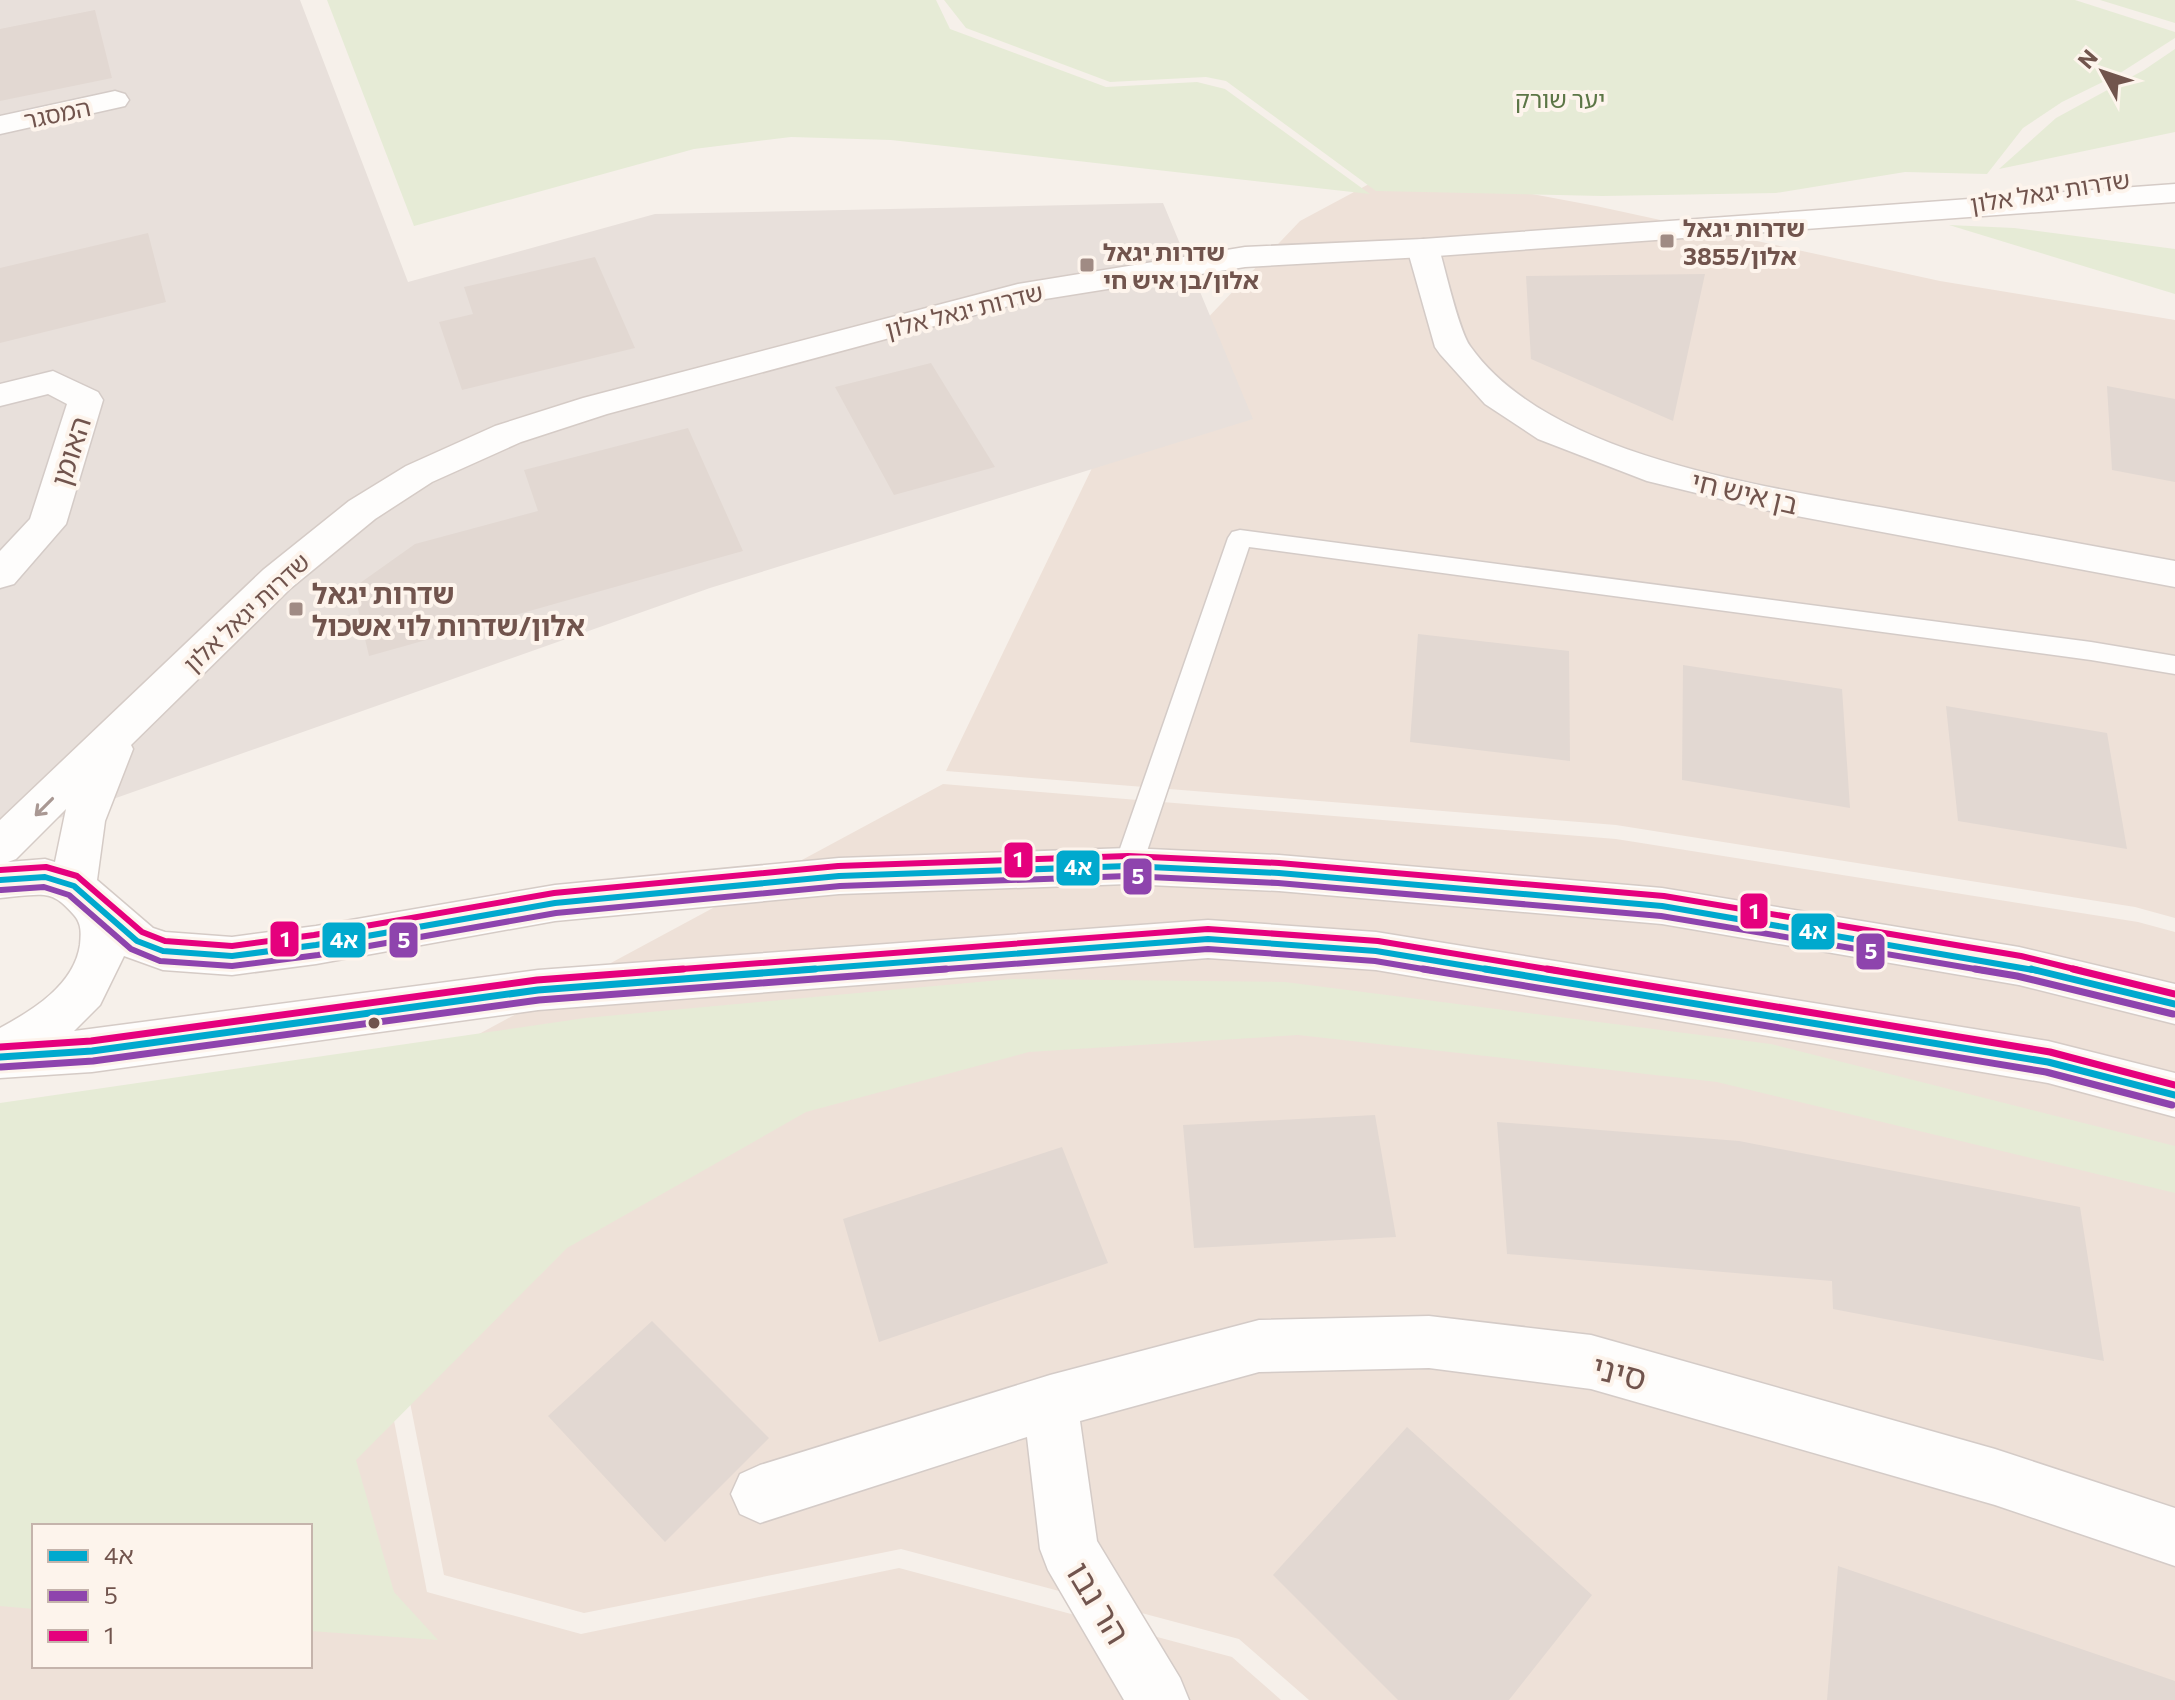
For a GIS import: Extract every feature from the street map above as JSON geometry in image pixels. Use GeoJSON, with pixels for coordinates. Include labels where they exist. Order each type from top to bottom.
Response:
{"type":"FeatureCollection","features":[{"type":"Feature","properties":{"kind":"main road","name":"המסגר"},"geometry":{"type":"LineString","coordinates":[[0,125],[115,100]]}},
{"type":"Feature","properties":{"kind":"main road","name":"שדרות יגאל אלון"},"geometry":{"type":"LineString","coordinates":[[1924,210],[2175,169]]}},
{"type":"Feature","properties":{"kind":"main road","name":"שדרות יגאל אלון"},"geometry":{"type":"LineString","coordinates":[[0,847],[277,579],[362,510],[419,474],[508,434],[595,406],[1018,294],[1245,257],[1423,248],[2175,193]]}},
{"type":"Feature","properties":{"kind":"main road","name":"בן איש חי"},"geometry":{"type":"LineString","coordinates":[[1423,248],[1452,347],[1497,396],[1551,431],[1660,473],[1770,499],[2175,574]]}},
{"type":"Feature","properties":{"kind":"main road","name":"האומן"},"geometry":{"type":"LineString","coordinates":[[0,395],[53,382],[86,400],[47,524],[0,575]]}},
{"type":"Feature","properties":{"kind":"main road"},"geometry":{"type":"LineString","coordinates":[[0,537],[47,524]]}},
{"type":"Feature","properties":{"kind":"main road","name":"שדרות יגאל אלון"},"geometry":{"type":"LineString","coordinates":[[0,1050],[20,1042],[55,1019],[81,992],[98,963],[104,936],[86,899],[83,821],[119,732]]}},
{"type":"Feature","properties":{"kind":"main road"},"geometry":{"type":"LineString","coordinates":[[0,880],[45,877],[86,899],[137,941],[163,951],[232,956],[571,902],[839,876],[1128,866],[1279,873],[1662,906],[2019,966],[2175,1004]]}},
{"type":"Feature","properties":{"kind":"main road"},"geometry":{"type":"LineString","coordinates":[[0,1057],[92,1051],[538,990],[1208,939],[1376,951],[2048,1062],[2175,1095]]}},
{"type":"Feature","properties":{"kind":"main road","name":"סיני"},"geometry":{"type":"LineString","coordinates":[[760,1494],[1050,1402],[1259,1346],[1429,1342],[1591,1362],[1995,1477],[2175,1537]]}},
{"type":"Feature","properties":{"kind":"main road","name":"הר נבו"},"geometry":{"type":"LineString","coordinates":[[1050,1402],[1069,1549],[1158,1700]]}},
{"type":"Feature","properties":{"kind":"lane"},"geometry":{"type":"LineString","coordinates":[[1128,866],[1240,538],[2175,665]]}},
{"type":"Feature","properties":{"kind":"shaded area"},"geometry":{"type":"Polygon","coordinates":[[[0,0],[300,0],[408,282],[655,214],[1163,203],[1253,419],[710,588],[0,839],[0,0]]]}},
{"type":"Feature","properties":{"kind":"shaded area"},"geometry":{"type":"Polygon","coordinates":[[[1397,169],[1596,206],[1940,281],[2175,320],[2175,918],[2135,907],[1616,825],[946,771],[1120,410],[1300,221],[1397,169]]]}},
{"type":"Feature","properties":{"kind":"shaded area"},"geometry":{"type":"Polygon","coordinates":[[[943,784],[1616,839],[2138,922],[2175,932],[2175,1700],[1309,1700],[1239,1639],[901,1549],[584,1613],[444,1575],[351,1103],[943,784]]]}},
{"type":"Feature","properties":{"kind":"shaded area"},"geometry":{"type":"Polygon","coordinates":[[[0,1167],[364,1265],[427,1592],[581,1634],[899,1568],[1232,1657],[1281,1700],[0,1700],[0,1167]]]}},
{"type":"Feature","properties":{"kind":"green space"},"geometry":{"type":"Polygon","coordinates":[[[327,0],[936,0],[950,29],[1106,87],[1197,82],[1225,89],[1370,194],[891,140],[791,137],[694,149],[414,226],[327,0]]]}},
{"type":"Feature","properties":{"kind":"green space","name":"יער שורק"},"geometry":{"type":"Polygon","coordinates":[[[944,0],[2075,0],[2175,32],[2175,38],[2117,75],[2062,102],[2023,128],[1987,174],[1905,172],[1776,193],[1602,196],[1376,191],[1226,81],[1206,77],[1110,82],[966,28],[944,0]]]}},
{"type":"Feature","properties":{"kind":"green space"},"geometry":{"type":"Polygon","coordinates":[[[2100,0],[2175,0],[2175,23],[2100,0]]]}},
{"type":"Feature","properties":{"kind":"green space"},"geometry":{"type":"Polygon","coordinates":[[[2175,49],[2175,132],[1999,169],[2056,118],[2144,70],[2175,49]]]}},
{"type":"Feature","properties":{"kind":"green space"},"geometry":{"type":"Polygon","coordinates":[[[1949,225],[2014,228],[2175,249],[2175,294],[1949,225]]]}},
{"type":"Feature","properties":{"kind":"green space"},"geometry":{"type":"Polygon","coordinates":[[[1011,979],[1285,982],[1771,1044],[2175,1146],[2175,1193],[1717,1082],[1298,1035],[1029,1052],[806,1112],[567,1248],[356,1460],[394,1592],[438,1640],[312,1631],[312,1524],[32,1524],[32,1609],[0,1606],[0,1103],[585,1018],[1011,979]]]}},
{"type":"Feature","properties":{"kind":"building"},"geometry":{"type":"Polygon","coordinates":[[[95,10],[112,78],[0,101],[0,29],[95,10]]]}},
{"type":"Feature","properties":{"kind":"building"},"geometry":{"type":"Polygon","coordinates":[[[148,233],[166,302],[0,343],[0,268],[148,233]]]}},
{"type":"Feature","properties":{"kind":"building"},"geometry":{"type":"Polygon","coordinates":[[[595,257],[635,348],[462,390],[439,322],[473,314],[464,287],[595,257]]]}},
{"type":"Feature","properties":{"kind":"building"},"geometry":{"type":"Polygon","coordinates":[[[1705,274],[1673,421],[1531,359],[1526,276],[1705,274]]]}},
{"type":"Feature","properties":{"kind":"building"},"geometry":{"type":"Polygon","coordinates":[[[931,363],[995,467],[894,495],[835,387],[931,363]]]}},
{"type":"Feature","properties":{"kind":"building"},"geometry":{"type":"Polygon","coordinates":[[[2107,386],[2175,399],[2175,482],[2112,470],[2107,386]]]}},
{"type":"Feature","properties":{"kind":"building"},"geometry":{"type":"Polygon","coordinates":[[[688,428],[743,551],[369,656],[353,588],[415,544],[538,511],[524,470],[688,428]]]}},
{"type":"Feature","properties":{"kind":"building"},"geometry":{"type":"Polygon","coordinates":[[[1418,634],[1569,651],[1570,761],[1410,742],[1418,634]]]}},
{"type":"Feature","properties":{"kind":"building"},"geometry":{"type":"Polygon","coordinates":[[[1683,665],[1842,689],[1850,808],[1682,780],[1683,665]]]}},
{"type":"Feature","properties":{"kind":"building"},"geometry":{"type":"Polygon","coordinates":[[[1946,706],[2107,733],[2127,849],[1958,821],[1946,706]]]}},
{"type":"Feature","properties":{"kind":"building"},"geometry":{"type":"Polygon","coordinates":[[[1375,1115],[1396,1237],[1194,1248],[1183,1125],[1375,1115]]]}},
{"type":"Feature","properties":{"kind":"building"},"geometry":{"type":"Polygon","coordinates":[[[1497,1122],[1739,1141],[2080,1207],[2104,1361],[1833,1309],[1832,1281],[1507,1254],[1497,1122]]]}},
{"type":"Feature","properties":{"kind":"building"},"geometry":{"type":"Polygon","coordinates":[[[1062,1147],[1108,1263],[879,1342],[843,1219],[1062,1147]]]}},
{"type":"Feature","properties":{"kind":"building"},"geometry":{"type":"Polygon","coordinates":[[[652,1321],[769,1438],[665,1542],[548,1416],[652,1321]]]}},
{"type":"Feature","properties":{"kind":"building"},"geometry":{"type":"Polygon","coordinates":[[[1407,1427],[1592,1595],[1509,1700],[1398,1700],[1273,1575],[1407,1427]]]}},
{"type":"Feature","properties":{"kind":"building"},"geometry":{"type":"Polygon","coordinates":[[[1838,1566],[2175,1681],[2175,1700],[1827,1700],[1838,1566]]]}},
{"type":"Feature","properties":{"kind":"transit line","name":"1"},"geometry":{"type":"LineString","coordinates":[[0,870],[46,867],[77,876],[142,932],[165,941],[232,946],[314,935],[554,893],[838,866],[1128,856],[1279,863],[1664,896],[2021,956],[2175,994]]}},
{"type":"Feature","properties":{"kind":"transit line","name":"4א"},"geometry":{"type":"LineString","coordinates":[[0,880],[45,877],[74,886],[137,941],[163,951],[232,956],[316,945],[555,903],[839,876],[1128,866],[1279,873],[1662,906],[2019,966],[2175,1004]]}},
{"type":"Feature","properties":{"kind":"transit line","name":"5"},"geometry":{"type":"LineString","coordinates":[[1,890],[44,887],[69,895],[131,949],[160,961],[232,966],[318,955],[556,913],[840,886],[1128,876],[1278,883],[1661,916],[2017,976],[2173,1014]]}},
{"type":"Feature","properties":{"kind":"transit line","name":"1"},"geometry":{"type":"LineString","coordinates":[[0,1047],[91,1041],[537,980],[1208,929],[1378,941],[2050,1052],[2175,1085]]}},
{"type":"Feature","properties":{"kind":"transit line","name":"4א"},"geometry":{"type":"LineString","coordinates":[[0,1057],[92,1051],[538,990],[1208,939],[1376,951],[2048,1062],[2175,1095]]}},
{"type":"Feature","properties":{"kind":"transit line","name":"5"},"geometry":{"type":"LineString","coordinates":[[1,1067],[93,1061],[539,1000],[1208,949],[1375,961],[2046,1072],[2172,1105]]}},
{"type":"Feature","properties":{"kind":"place","name":"שדרות יגאל אלון/3855"},"geometry":{"type":"Point","coordinates":[1667,241]}},
{"type":"Feature","properties":{"kind":"place","name":"שדרות יגאל אלון/בן איש חי"},"geometry":{"type":"Point","coordinates":[1087,265]}},
{"type":"Feature","properties":{"kind":"place","name":"שדרות יגאל אלון/שדרות לוי אשכול"},"geometry":{"type":"Point","coordinates":[296,609]}}]}
